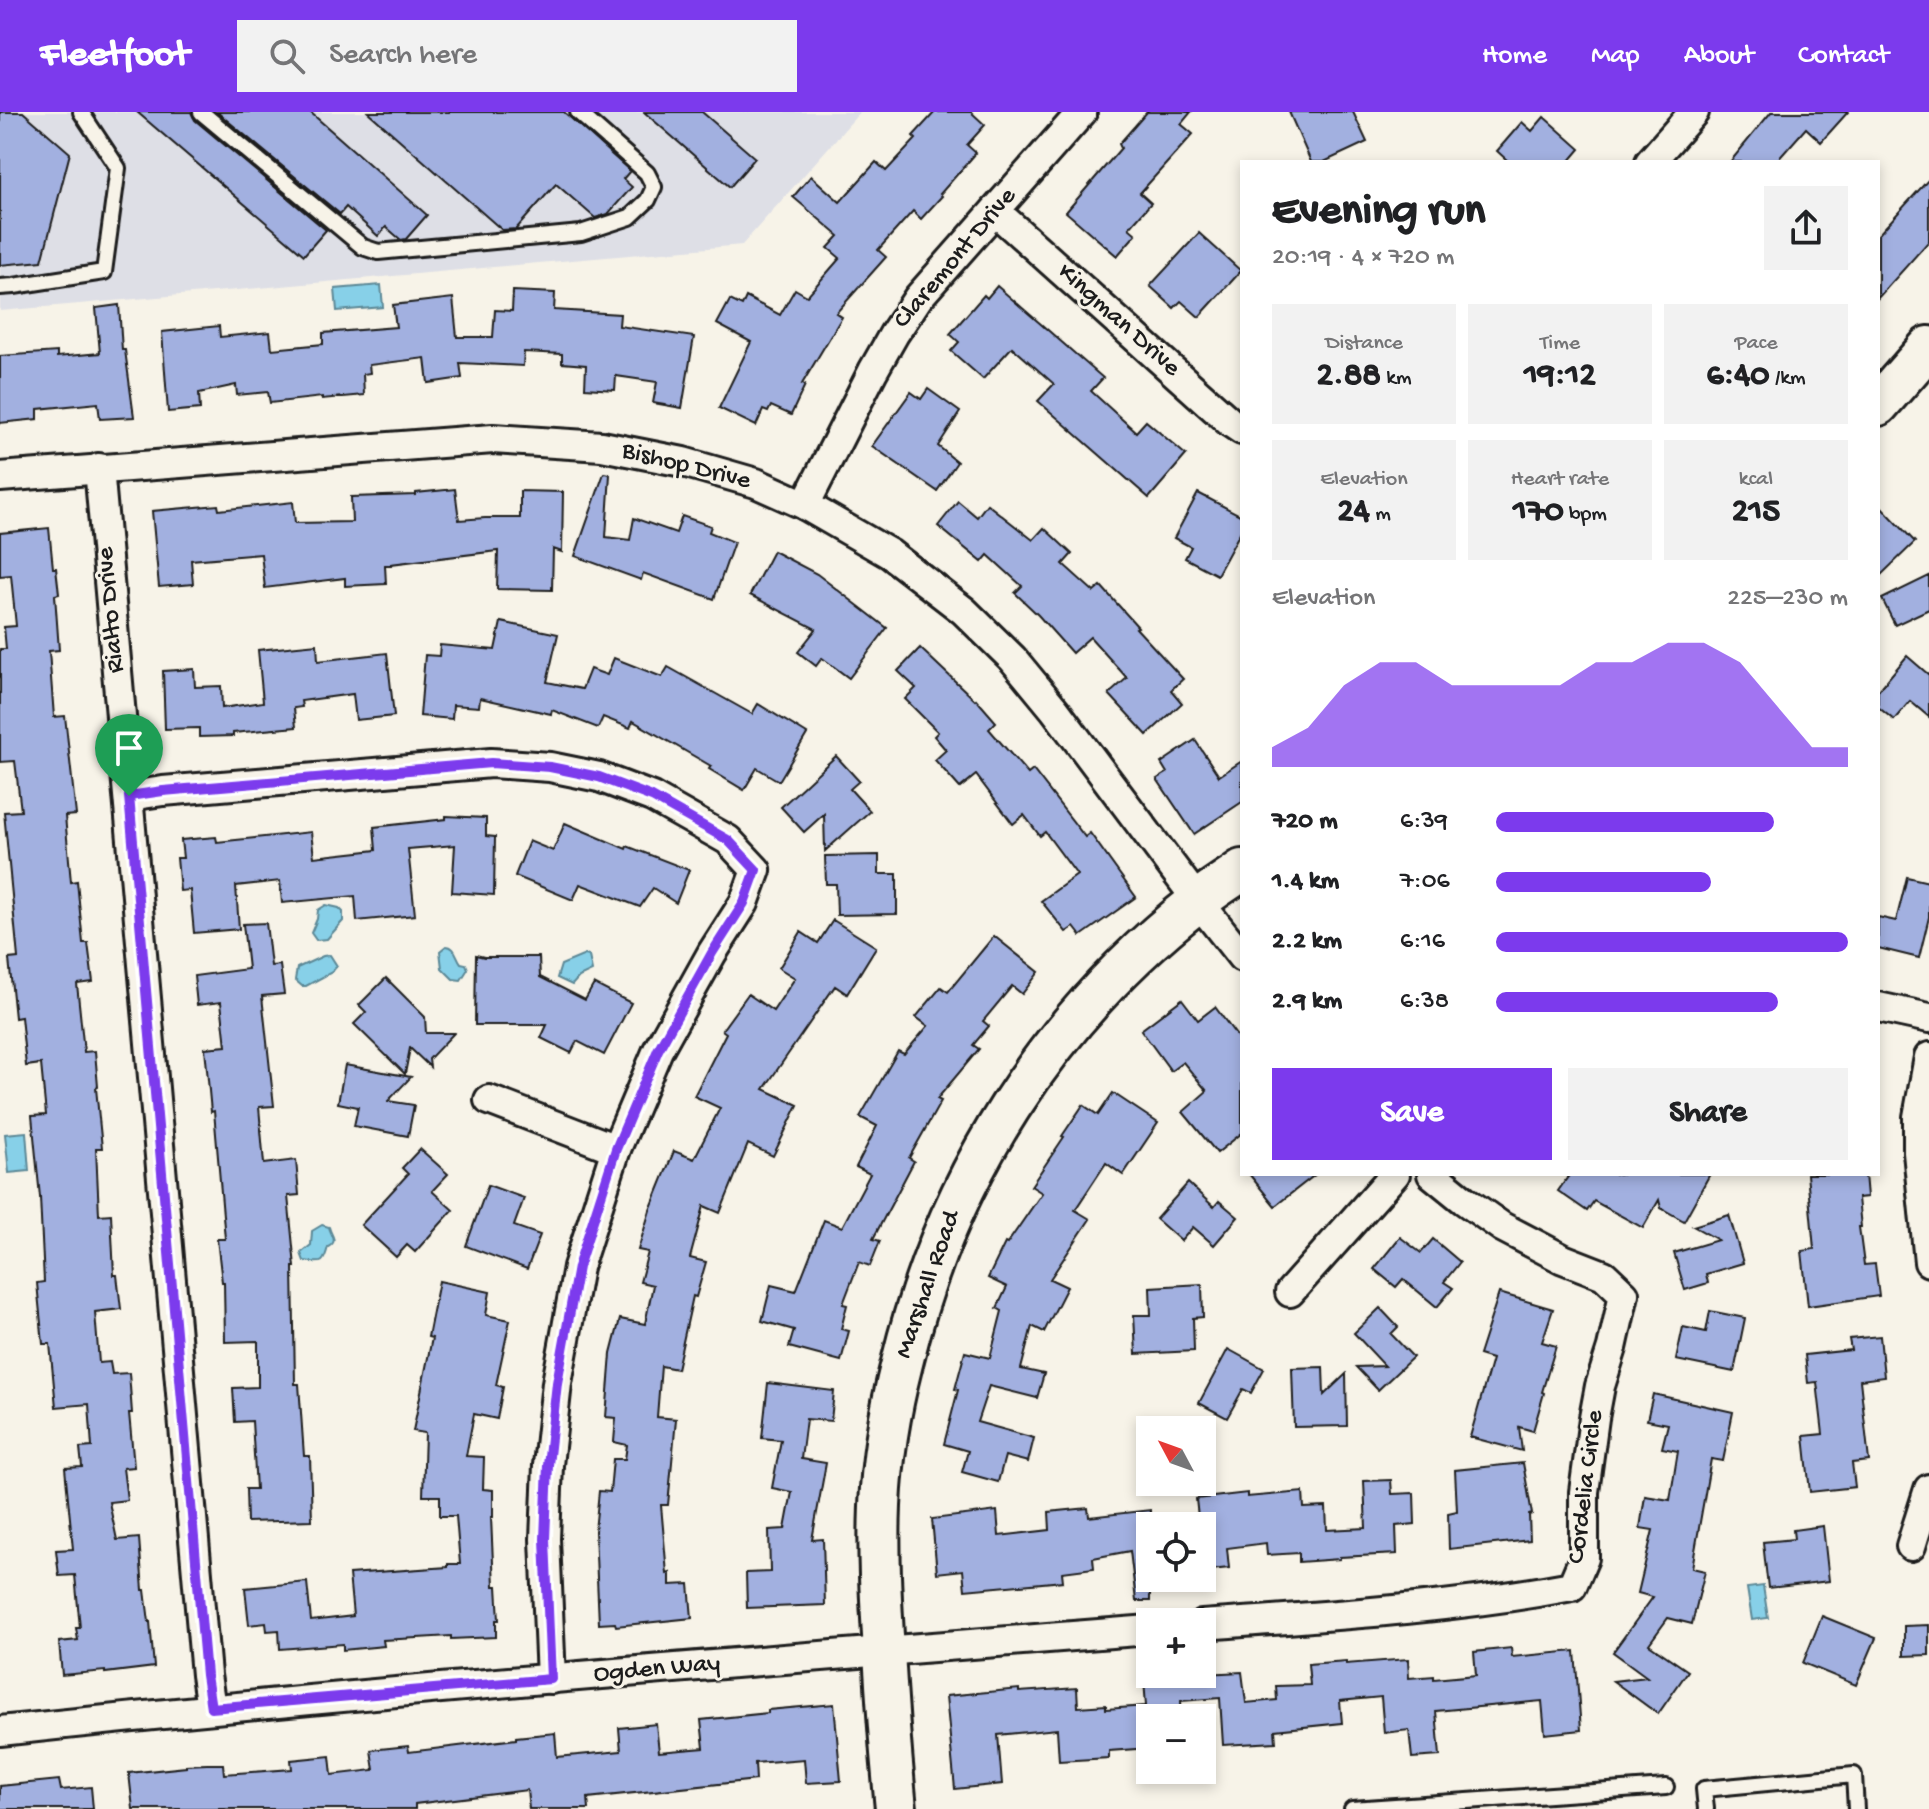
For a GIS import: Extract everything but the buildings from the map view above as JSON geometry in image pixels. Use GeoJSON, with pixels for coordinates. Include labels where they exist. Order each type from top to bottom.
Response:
{"type":"FeatureCollection","features":[{"type":"Feature","properties":{"kind":"street","name":"Claremont Drive"},"geometry":{"type":"LineString","coordinates":[[805,505],[894,334],[918,298],[1082,112]]}},
{"type":"Feature","properties":{"kind":"street"},"geometry":{"type":"LineString","coordinates":[[1652,160],[1694,112]]}},
{"type":"Feature","properties":{"kind":"street","name":"Kingman Drive"},"geometry":{"type":"LineString","coordinates":[[995,211],[1240,429]]}},
{"type":"Feature","properties":{"kind":"street"},"geometry":{"type":"LineString","coordinates":[[1880,403],[1929,347]]}},
{"type":"Feature","properties":{"kind":"street","name":"Bishop Drive"},"geometry":{"type":"LineString","coordinates":[[0,477],[493,439],[602,446],[683,462],[756,483],[805,505],[890,554],[964,611],[1013,659],[1055,710],[1198,901]]}},
{"type":"Feature","properties":{"kind":"street","name":"Rialto Drive"},"geometry":{"type":"LineString","coordinates":[[99,468],[211,1708]]}},
{"type":"Feature","properties":{"kind":"street"},"geometry":{"type":"LineString","coordinates":[[129,796],[491,763],[550,767],[599,777],[652,797],[728,840],[756,870],[744,903],[658,1050],[616,1149],[578,1267],[557,1383],[548,1465],[545,1539],[551,1679]]}},
{"type":"Feature","properties":{"kind":"street","name":"Marshall Road"},"geometry":{"type":"LineString","coordinates":[[896,1809],[887,1716],[879,1569],[880,1506],[894,1395],[913,1315],[941,1237],[994,1132],[1050,1050],[1109,981],[1198,901],[1240,871]]}},
{"type":"Feature","properties":{"kind":"street"},"geometry":{"type":"LineString","coordinates":[[1198,901],[1240,954]]}},
{"type":"Feature","properties":{"kind":"street"},"geometry":{"type":"LineString","coordinates":[[1880,1007],[1929,1018]]}},
{"type":"Feature","properties":{"kind":"street"},"geometry":{"type":"LineString","coordinates":[[1929,1057],[1918,1117],[1918,1152],[1929,1262]]}},
{"type":"Feature","properties":{"kind":"street"},"geometry":{"type":"LineString","coordinates":[[489,1100],[616,1149]]}},
{"type":"Feature","properties":{"kind":"street"},"geometry":{"type":"LineString","coordinates":[[1290,1292],[1393,1176]]}},
{"type":"Feature","properties":{"kind":"street","name":"Cordelia Circle"},"geometry":{"type":"LineString","coordinates":[[1216,1624],[1407,1609],[1572,1586],[1584,1558],[1584,1492],[1594,1418],[1624,1294],[1604,1275],[1563,1259],[1502,1227],[1434,1176]]}},
{"type":"Feature","properties":{"kind":"street"},"geometry":{"type":"LineString","coordinates":[[1911,1546],[1929,1489]]}},
{"type":"Feature","properties":{"kind":"street"},"geometry":{"type":"LineString","coordinates":[[884,1651],[1136,1631]]}},
{"type":"Feature","properties":{"kind":"street","name":"Ogden Way"},"geometry":{"type":"LineString","coordinates":[[0,1731],[211,1708],[884,1651]]}},
{"type":"Feature","properties":{"kind":"lane"},"geometry":{"type":"LineString","coordinates":[[0,287],[104,272],[118,168],[81,112]]}},
{"type":"Feature","properties":{"kind":"lane"},"geometry":{"type":"LineString","coordinates":[[201,112],[363,247],[378,252],[581,233],[630,217],[648,200],[654,187],[647,173],[578,112]]}},
{"type":"Feature","properties":{"kind":"lane"},"geometry":{"type":"LineString","coordinates":[[1706,1809],[1704,1789],[1854,1775],[1856,1809]]}},
{"type":"Feature","properties":{"kind":"lane"},"geometry":{"type":"LineString","coordinates":[[1352,1809],[1555,1802],[1666,1787]]}},
{"type":"Feature","properties":{"kind":"shaded area"},"geometry":{"type":"Polygon","coordinates":[[[0,112],[860,112],[742,245],[0,311],[0,112]]]}},
{"type":"Feature","properties":{"kind":"water"},"geometry":{"type":"Polygon","coordinates":[[[381,285],[383,307],[337,311],[335,289],[381,285]]]}},
{"type":"Feature","properties":{"kind":"water"},"geometry":{"type":"Polygon","coordinates":[[[326,905],[339,908],[343,912],[343,921],[327,939],[316,940],[311,933],[318,910],[326,905]]]}},
{"type":"Feature","properties":{"kind":"water"},"geometry":{"type":"Polygon","coordinates":[[[446,946],[454,950],[461,963],[466,964],[468,969],[461,980],[453,979],[442,968],[440,951],[446,946]]]}},
{"type":"Feature","properties":{"kind":"water"},"geometry":{"type":"Polygon","coordinates":[[[330,955],[337,966],[332,972],[306,986],[295,980],[297,968],[330,955]]]}},
{"type":"Feature","properties":{"kind":"water"},"geometry":{"type":"Polygon","coordinates":[[[589,956],[592,971],[579,977],[572,985],[557,978],[561,965],[589,956]]]}},
{"type":"Feature","properties":{"kind":"water"},"geometry":{"type":"Polygon","coordinates":[[[26,1132],[29,1171],[9,1173],[5,1134],[26,1132]]]}},
{"type":"Feature","properties":{"kind":"water"},"geometry":{"type":"Polygon","coordinates":[[[322,1225],[329,1227],[333,1243],[321,1262],[304,1261],[301,1253],[311,1245],[312,1231],[322,1225]]]}},
{"type":"Feature","properties":{"kind":"water"},"geometry":{"type":"Polygon","coordinates":[[[1763,1586],[1768,1618],[1752,1620],[1747,1588],[1763,1586]]]}},
{"type":"Feature","properties":{"kind":"route"},"geometry":{"type":"LineString","coordinates":[[491,763],[550,767],[599,777],[652,797],[728,840],[756,870],[744,903],[658,1050],[616,1149],[578,1267],[557,1383],[548,1465],[545,1539],[551,1679],[211,1708],[129,796],[491,763]]}}]}
